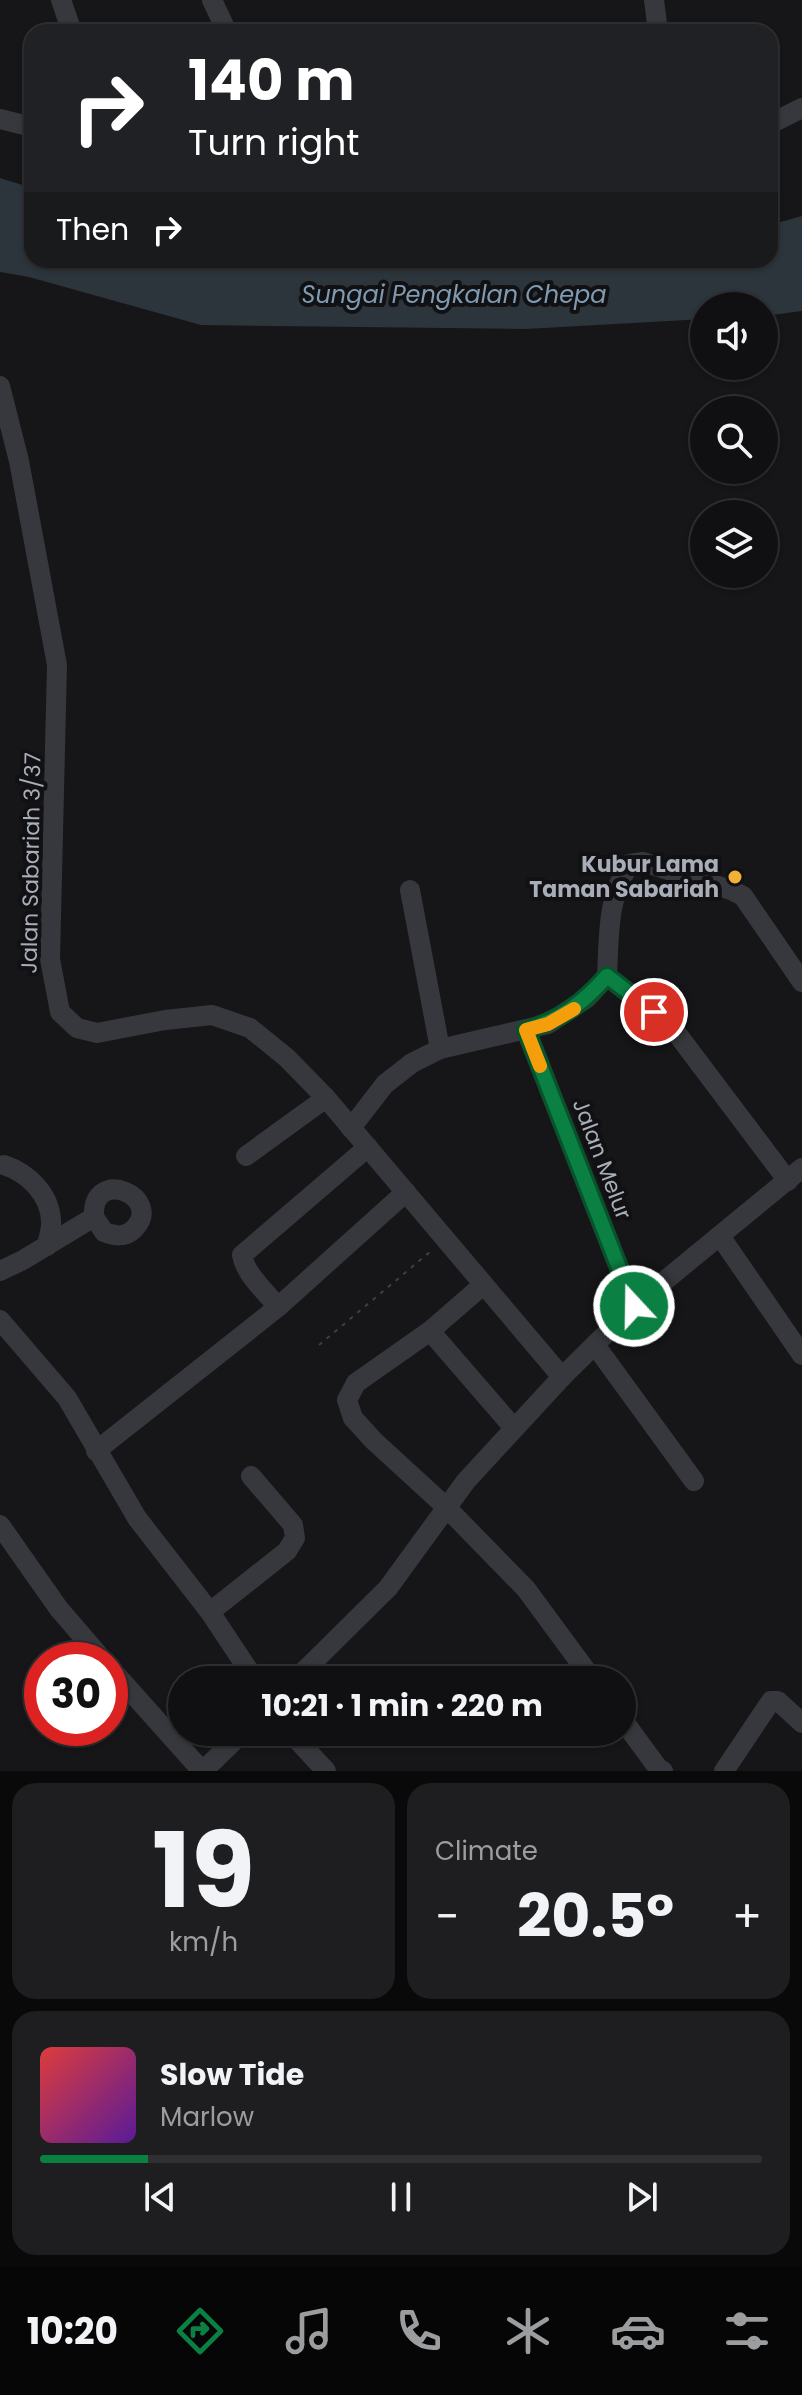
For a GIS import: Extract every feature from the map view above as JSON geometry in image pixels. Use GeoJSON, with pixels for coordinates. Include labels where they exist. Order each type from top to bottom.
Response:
{"type":"FeatureCollection","features":[{"type":"Feature","properties":{"kind":"street"},"geometry":{"type":"LineString","coordinates":[[61,0],[69,24]]}},
{"type":"Feature","properties":{"kind":"street"},"geometry":{"type":"LineString","coordinates":[[212,0],[223,24]]}},
{"type":"Feature","properties":{"kind":"street"},"geometry":{"type":"LineString","coordinates":[[654,0],[657,24]]}},
{"type":"Feature","properties":{"kind":"street"},"geometry":{"type":"LineString","coordinates":[[778,120],[802,108]]}},
{"type":"Feature","properties":{"kind":"street"},"geometry":{"type":"LineString","coordinates":[[0,119],[24,125]]}},
{"type":"Feature","properties":{"kind":"street","name":"Jalan Sabariah 3/37"},"geometry":{"type":"LineString","coordinates":[[0,386],[19,461],[57,665],[50,959],[60,1012],[77,1028],[97,1033],[212,1015],[250,1028],[287,1058],[326,1098],[562,1377]]}},
{"type":"Feature","properties":{"kind":"street"},"geometry":{"type":"LineString","coordinates":[[351,1128],[385,1084],[412,1063],[440,1049],[548,1024],[573,1009],[607,976],[609,924],[619,884],[630,864],[643,862],[743,896],[802,982]]}},
{"type":"Feature","properties":{"kind":"street"},"geometry":{"type":"LineString","coordinates":[[410,890],[440,1049]]}},
{"type":"Feature","properties":{"kind":"street"},"geometry":{"type":"LineString","coordinates":[[309,1666],[388,1588],[446,1507],[513,1427],[562,1377],[634,1306],[795,1174],[675,1031],[607,976]]}},
{"type":"Feature","properties":{"kind":"street","name":"Jalan Melur"},"geometry":{"type":"LineString","coordinates":[[526,1030],[634,1306]]}},
{"type":"Feature","properties":{"kind":"street"},"geometry":{"type":"LineString","coordinates":[[246,1156],[326,1098]]}},
{"type":"Feature","properties":{"kind":"street"},"geometry":{"type":"LineString","coordinates":[[278,1307],[242,1261],[242,1255],[368,1147]]}},
{"type":"Feature","properties":{"kind":"street"},"geometry":{"type":"LineString","coordinates":[[4,1165],[27,1176],[44,1197],[51,1222],[47,1246]]}},
{"type":"Feature","properties":{"kind":"street"},"geometry":{"type":"LineString","coordinates":[[96,1451],[278,1307],[406,1192]]}},
{"type":"Feature","properties":{"kind":"street"},"geometry":{"type":"LineString","coordinates":[[0,1271],[94,1217]]}},
{"type":"Feature","properties":{"kind":"street"},"geometry":{"type":"LineString","coordinates":[[720,1236],[802,1355]]}},
{"type":"Feature","properties":{"kind":"street"},"geometry":{"type":"LineString","coordinates":[[483,1285],[430,1331],[356,1383],[347,1400],[353,1418],[374,1441],[446,1507],[526,1589],[583,1666]]}},
{"type":"Feature","properties":{"kind":"street"},"geometry":{"type":"LineString","coordinates":[[0,1320],[67,1398],[137,1518],[210,1612],[246,1666]]}},
{"type":"Feature","properties":{"kind":"street"},"geometry":{"type":"LineString","coordinates":[[430,1331],[513,1427]]}},
{"type":"Feature","properties":{"kind":"street"},"geometry":{"type":"LineString","coordinates":[[595,1345],[694,1481]]}},
{"type":"Feature","properties":{"kind":"street"},"geometry":{"type":"LineString","coordinates":[[210,1612],[287,1551],[295,1538],[293,1525],[251,1476]]}},
{"type":"Feature","properties":{"kind":"street"},"geometry":{"type":"LineString","coordinates":[[0,1525],[59,1609],[87,1642]]}},
{"type":"Feature","properties":{"kind":"street"},"geometry":{"type":"LineString","coordinates":[[128,1688],[202,1771],[228,1746]]}},
{"type":"Feature","properties":{"kind":"street"},"geometry":{"type":"LineString","coordinates":[[724,1771],[771,1701],[778,1701],[802,1723]]}},
{"type":"Feature","properties":{"kind":"street"},"geometry":{"type":"LineString","coordinates":[[636,1738],[659,1770]]}},
{"type":"Feature","properties":{"kind":"street"},"geometry":{"type":"LineString","coordinates":[[303,1746],[326,1771]]}},
{"type":"Feature","properties":{"kind":"path"},"geometry":{"type":"LineString","coordinates":[[319,1345],[444,1240]]}},
{"type":"Feature","properties":{"kind":"water","name":"Sungai Pengkalan Chepa"},"geometry":{"type":"Polygon","coordinates":[[[0,178],[24,186],[24,268],[778,268],[778,223],[802,216],[802,311],[778,314],[778,292],[690,292],[690,320],[526,329],[201,325],[29,277],[0,272],[0,178]]]}},
{"type":"Feature","properties":{"kind":"slow traffic"},"geometry":{"type":"LineString","coordinates":[[540,1066],[526,1030],[548,1024],[574,1009]]}},
{"type":"Feature","properties":{"kind":"place","name":"Kubur Lama Taman Sabariah"},"geometry":{"type":"Point","coordinates":[735,877]}},
{"type":"Feature","properties":{"kind":"route"},"geometry":{"type":"LineString","coordinates":[[634,1306],[526,1030],[548,1024],[573,1009],[607,976],[654,1012]]}}]}
